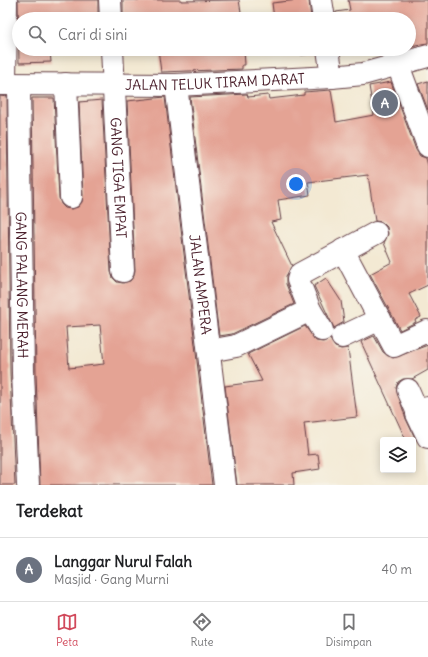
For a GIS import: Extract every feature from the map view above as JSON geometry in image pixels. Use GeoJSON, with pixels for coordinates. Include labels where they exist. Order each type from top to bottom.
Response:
{"type":"FeatureCollection","features":[{"type":"Feature","properties":{"kind":"street","name":"GANG PALANG MERAH"},"geometry":{"type":"LineString","coordinates":[[6,0],[8,84],[28,485]]}},
{"type":"Feature","properties":{"kind":"street"},"geometry":{"type":"LineString","coordinates":[[110,0],[111,12]]}},
{"type":"Feature","properties":{"kind":"street"},"geometry":{"type":"LineString","coordinates":[[321,0],[323,12]]}},
{"type":"Feature","properties":{"kind":"street","name":"GANG TIGA EMPAT"},"geometry":{"type":"LineString","coordinates":[[112,56],[123,271]]}},
{"type":"Feature","properties":{"kind":"street"},"geometry":{"type":"LineString","coordinates":[[329,56],[332,77]]}},
{"type":"Feature","properties":{"kind":"street","name":"JALAN TELUK TIRAM DARAT"},"geometry":{"type":"LineString","coordinates":[[8,84],[113,86],[176,85],[332,77],[363,74],[428,56]]}},
{"type":"Feature","properties":{"kind":"street"},"geometry":{"type":"LineString","coordinates":[[398,65],[428,146]]}},
{"type":"Feature","properties":{"kind":"street"},"geometry":{"type":"LineString","coordinates":[[66,84],[71,197]]}},
{"type":"Feature","properties":{"kind":"street","name":"JALAN AMPERA"},"geometry":{"type":"LineString","coordinates":[[176,85],[225,485]]}},
{"type":"Feature","properties":{"kind":"street"},"geometry":{"type":"LineString","coordinates":[[322,330],[310,310],[298,277],[302,273],[376,233]]}},
{"type":"Feature","properties":{"kind":"street"},"geometry":{"type":"LineString","coordinates":[[343,250],[394,346],[426,331],[428,333]]}},
{"type":"Feature","properties":{"kind":"street"},"geometry":{"type":"LineString","coordinates":[[209,351],[236,346],[310,310]]}},
{"type":"Feature","properties":{"kind":"street"},"geometry":{"type":"LineString","coordinates":[[342,337],[380,319]]}},
{"type":"Feature","properties":{"kind":"street"},"geometry":{"type":"LineString","coordinates":[[408,390],[423,411],[417,414],[428,437]]}},
{"type":"Feature","properties":{"kind":"building"},"geometry":{"type":"Polygon","coordinates":[[[18,0],[98,0],[98,12],[18,12],[18,0]]]}},
{"type":"Feature","properties":{"kind":"building"},"geometry":{"type":"Polygon","coordinates":[[[123,0],[239,0],[241,12],[123,12],[123,0]]]}},
{"type":"Feature","properties":{"kind":"building"},"geometry":{"type":"Polygon","coordinates":[[[309,0],[310,12],[273,12],[272,3],[309,0]]]}},
{"type":"Feature","properties":{"kind":"building"},"geometry":{"type":"Polygon","coordinates":[[[348,0],[428,0],[428,43],[416,45],[416,12],[336,12],[350,10],[348,0]]]}},
{"type":"Feature","properties":{"kind":"building"},"geometry":{"type":"Polygon","coordinates":[[[19,56],[50,56],[51,62],[19,63],[19,56]]]}},
{"type":"Feature","properties":{"kind":"building"},"geometry":{"type":"Polygon","coordinates":[[[159,56],[244,56],[245,65],[242,65],[242,69],[161,72],[159,56]]]}},
{"type":"Feature","properties":{"kind":"building"},"geometry":{"type":"Polygon","coordinates":[[[428,81],[428,110],[418,84],[428,81]]]}},
{"type":"Feature","properties":{"kind":"building"},"geometry":{"type":"Polygon","coordinates":[[[391,82],[416,150],[420,156],[426,158],[428,166],[428,285],[409,294],[421,317],[415,320],[416,322],[400,330],[370,274],[392,262],[384,243],[388,234],[387,227],[382,222],[375,221],[368,175],[308,182],[310,195],[278,200],[281,220],[271,222],[292,266],[286,276],[286,284],[294,304],[232,334],[219,336],[190,97],[247,94],[248,97],[268,95],[269,99],[304,95],[304,92],[331,90],[336,122],[374,115],[369,86],[391,82]]]}},
{"type":"Feature","properties":{"kind":"building"},"geometry":{"type":"Polygon","coordinates":[[[0,96],[7,97],[10,373],[15,485],[0,485],[0,96]]]}},
{"type":"Feature","properties":{"kind":"building"},"geometry":{"type":"Polygon","coordinates":[[[165,97],[212,485],[40,485],[36,373],[32,98],[54,98],[59,198],[61,204],[65,208],[71,209],[78,207],[82,202],[83,196],[79,102],[102,100],[111,272],[113,278],[117,282],[123,283],[130,281],[134,276],[135,270],[127,101],[165,97]],[[100,325],[66,327],[69,368],[104,364],[100,325]]]}},
{"type":"Feature","properties":{"kind":"building"},"geometry":{"type":"Polygon","coordinates":[[[326,278],[341,301],[344,322],[334,328],[314,286],[326,278]]]}},
{"type":"Feature","properties":{"kind":"building"},"geometry":{"type":"Polygon","coordinates":[[[305,326],[316,341],[323,342],[330,339],[335,347],[341,349],[348,348],[357,417],[304,423],[308,455],[318,454],[320,469],[293,473],[294,485],[237,485],[225,386],[262,381],[248,354],[305,326]]]}},
{"type":"Feature","properties":{"kind":"building"},"geometry":{"type":"Polygon","coordinates":[[[374,336],[383,352],[393,358],[428,345],[428,370],[412,379],[403,379],[398,382],[396,388],[406,419],[415,437],[405,437],[361,342],[374,336]]]}},
{"type":"Feature","properties":{"kind":"place","name":"Langgar Nurul Falah"},"geometry":{"type":"Point","coordinates":[385,103]}}]}
